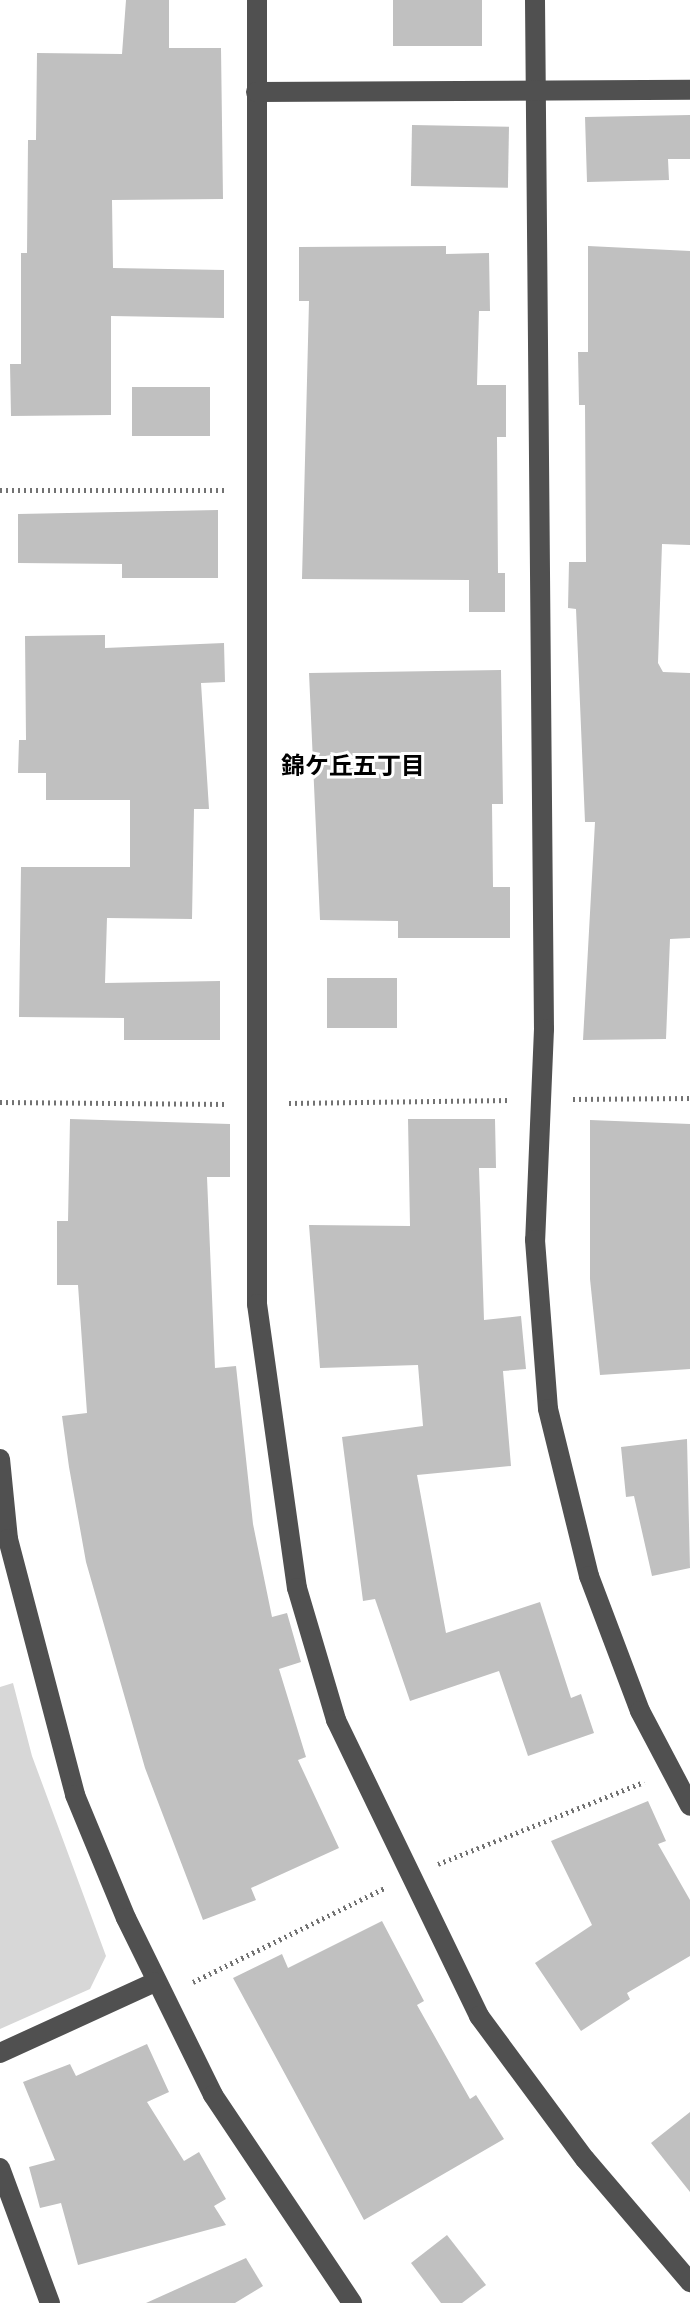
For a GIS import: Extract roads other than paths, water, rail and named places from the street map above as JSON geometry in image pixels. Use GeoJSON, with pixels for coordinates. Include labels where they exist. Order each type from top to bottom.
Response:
{"type":"FeatureCollection","features":[{"type":"Feature","properties":{"kind":"street"},"geometry":{"type":"LineString","coordinates":[[257,0],[257,1304],[297,1588],[336,1720],[408,1876],[479,2016],[585,2159],[690,2282]]}},
{"type":"Feature","properties":{"kind":"street"},"geometry":{"type":"LineString","coordinates":[[535,0],[538,93],[541,1099],[535,1240],[548,1409],[589,1576],[640,1711],[690,1806]]}},
{"type":"Feature","properties":{"kind":"street"},"geometry":{"type":"LineString","coordinates":[[256,92],[690,90]]}},
{"type":"Feature","properties":{"kind":"street"},"geometry":{"type":"LineString","coordinates":[[0,1459],[8,1539],[75,1795],[159,1989],[213,2095],[352,2303]]}},
{"type":"Feature","properties":{"kind":"street"},"geometry":{"type":"LineString","coordinates":[[0,2053],[159,1989]]}},
{"type":"Feature","properties":{"kind":"street"},"geometry":{"type":"LineString","coordinates":[[0,2168],[50,2303]]}},
{"type":"Feature","properties":{"kind":"district","name":"錦ケ丘五丁目"},"geometry":{"type":"Point","coordinates":[353,767]}}]}
